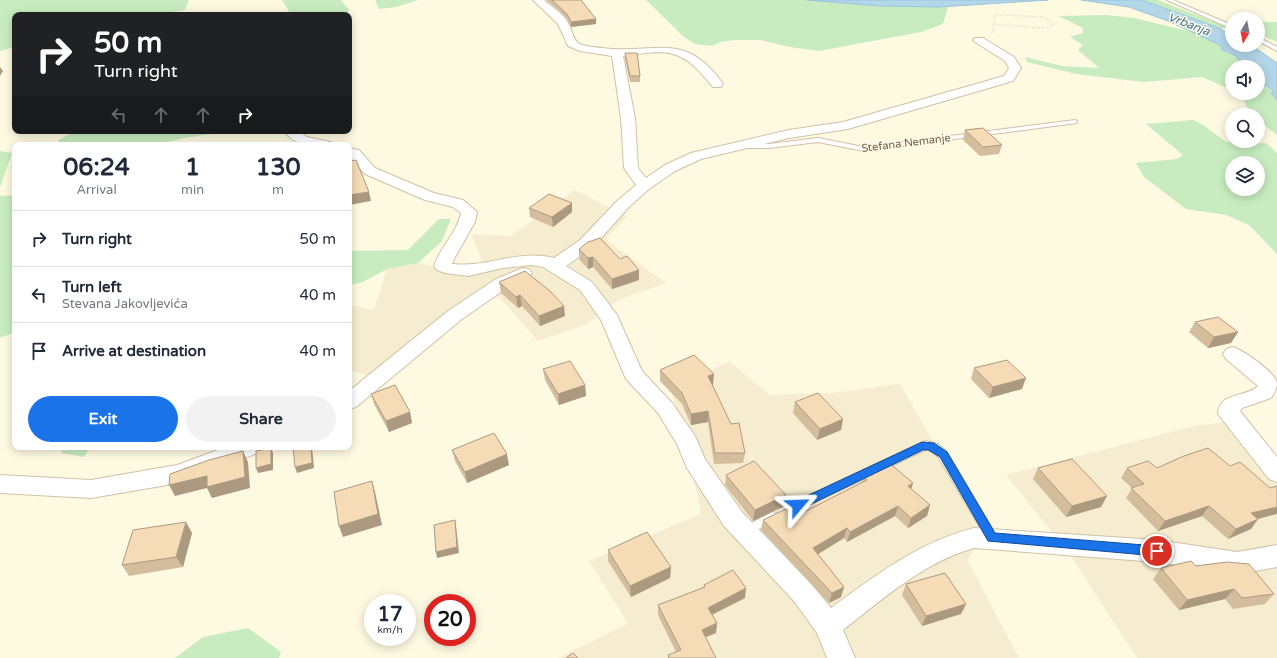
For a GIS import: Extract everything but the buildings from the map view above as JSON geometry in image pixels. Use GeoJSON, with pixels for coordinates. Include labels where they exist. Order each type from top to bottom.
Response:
{"type":"FeatureCollection","features":[{"type":"Feature","properties":{"kind":"street"},"geometry":{"type":"LineString","coordinates":[[538,0],[563,23],[572,44],[580,48],[617,53],[647,51],[676,52],[685,54],[700,65],[717,84]]}},
{"type":"Feature","properties":{"kind":"street","name":"Stefana Nemanje"},"geometry":{"type":"LineString","coordinates":[[352,400],[411,353],[455,315],[486,293],[502,283],[550,265],[586,244],[623,204],[644,186],[670,168],[696,156],[790,134],[843,126],[998,83],[1009,78],[1015,68],[1010,59],[979,40]]}},
{"type":"Feature","properties":{"kind":"street"},"geometry":{"type":"LineString","coordinates":[[617,53],[628,118],[631,168],[644,186]]}},
{"type":"Feature","properties":{"kind":"street"},"geometry":{"type":"LineString","coordinates":[[292,134],[302,140],[312,142]]}},
{"type":"Feature","properties":{"kind":"street"},"geometry":{"type":"LineString","coordinates":[[352,153],[370,170],[390,181],[430,198],[458,203],[469,212],[467,222],[445,259],[443,266],[451,270],[468,271],[531,260],[550,265],[569,274],[586,286],[610,319],[633,374],[665,408],[687,442],[695,462],[744,531],[803,594],[828,626],[841,658]]}},
{"type":"Feature","properties":{"kind":"street"},"geometry":{"type":"LineString","coordinates":[[1233,354],[1266,380],[1268,386],[1264,393],[1235,403],[1229,409],[1229,414],[1277,474]]}},
{"type":"Feature","properties":{"kind":"street"},"geometry":{"type":"LineString","coordinates":[[0,484],[91,489],[179,474],[242,450]]}},
{"type":"Feature","properties":{"kind":"street"},"geometry":{"type":"LineString","coordinates":[[828,626],[892,578],[951,543],[974,538],[992,538],[1157,551],[1237,563],[1277,556]]}},
{"type":"Feature","properties":{"kind":"lane"},"geometry":{"type":"LineString","coordinates":[[1169,0],[1225,24]]}},
{"type":"Feature","properties":{"kind":"lane"},"geometry":{"type":"LineString","coordinates":[[1265,43],[1277,49]]}},
{"type":"Feature","properties":{"kind":"lane","name":"Stefana Nemanje"},"geometry":{"type":"LineString","coordinates":[[738,146],[763,146],[818,140],[850,148],[864,149],[1075,122]]}},
{"type":"Feature","properties":{"kind":"lane"},"geometry":{"type":"LineString","coordinates":[[744,531],[926,445],[934,447],[943,455],[992,538]]}},
{"type":"Feature","properties":{"kind":"path"},"geometry":{"type":"LineString","coordinates":[[993,24],[1011,24],[1046,28],[1053,26],[1048,18],[1006,14],[995,16],[991,30],[996,42],[995,49]]}},
{"type":"Feature","properties":{"kind":"shaded area"},"geometry":{"type":"Polygon","coordinates":[[[575,190],[627,217],[605,239],[666,283],[620,299],[587,324],[538,341],[500,298],[486,293],[369,376],[352,371],[352,306],[374,310],[387,269],[418,263],[437,268],[471,267],[482,260],[471,234],[511,236],[575,190]]]}},
{"type":"Feature","properties":{"kind":"shaded area"},"geometry":{"type":"Polygon","coordinates":[[[729,361],[769,395],[833,393],[900,384],[983,529],[968,562],[1019,658],[559,658],[628,623],[589,561],[701,514],[687,442],[671,391],[729,361]]]}},
{"type":"Feature","properties":{"kind":"shaded area"},"geometry":{"type":"Polygon","coordinates":[[[1234,421],[1277,470],[1277,658],[1137,658],[1068,552],[1006,475],[1194,426],[1234,421]]]}},
{"type":"Feature","properties":{"kind":"green space"},"geometry":{"type":"Polygon","coordinates":[[[0,0],[189,0],[185,10],[173,12],[12,12],[12,48],[0,51],[0,0]]]}},
{"type":"Feature","properties":{"kind":"green space"},"geometry":{"type":"Polygon","coordinates":[[[282,0],[341,0],[349,10],[348,12],[289,12],[282,0]]]}},
{"type":"Feature","properties":{"kind":"green space"},"geometry":{"type":"Polygon","coordinates":[[[375,0],[418,0],[396,7],[379,9],[375,0]]]}},
{"type":"Feature","properties":{"kind":"green space"},"geometry":{"type":"Polygon","coordinates":[[[646,0],[807,0],[880,6],[948,7],[943,24],[921,32],[819,51],[790,47],[760,40],[734,40],[721,42],[712,46],[695,44],[684,37],[646,0]]]}},
{"type":"Feature","properties":{"kind":"green space"},"geometry":{"type":"Polygon","coordinates":[[[1142,0],[1158,0],[1225,26],[1225,28],[1219,28],[1142,0]]]}},
{"type":"Feature","properties":{"kind":"green space"},"geometry":{"type":"Polygon","coordinates":[[[1106,15],[1134,18],[1188,31],[1222,46],[1225,52],[1239,57],[1239,60],[1225,60],[1225,87],[1202,77],[1144,82],[1076,74],[1027,62],[1025,57],[1062,66],[1099,68],[1078,50],[1083,45],[1070,37],[1083,33],[1083,28],[1059,16],[1106,15]]]}},
{"type":"Feature","properties":{"kind":"green space"},"geometry":{"type":"Polygon","coordinates":[[[1265,22],[1277,22],[1277,42],[1265,37],[1265,22]]]}},
{"type":"Feature","properties":{"kind":"green space"},"geometry":{"type":"Polygon","coordinates":[[[1265,86],[1272,91],[1274,93],[1272,94],[1277,100],[1277,135],[1265,126],[1265,108],[1248,108],[1244,100],[1265,100],[1265,86]]]}},
{"type":"Feature","properties":{"kind":"green space"},"geometry":{"type":"Polygon","coordinates":[[[1193,120],[1203,125],[1225,141],[1225,148],[1265,148],[1266,143],[1277,153],[1277,254],[1249,225],[1226,215],[1186,209],[1144,177],[1136,163],[1177,159],[1183,155],[1146,124],[1193,120]]]}},
{"type":"Feature","properties":{"kind":"green space"},"geometry":{"type":"Polygon","coordinates":[[[70,134],[210,134],[167,142],[59,142],[58,140],[70,134]]]}},
{"type":"Feature","properties":{"kind":"green space"},"geometry":{"type":"Polygon","coordinates":[[[0,151],[12,153],[0,187],[0,151]]]}},
{"type":"Feature","properties":{"kind":"green space"},"geometry":{"type":"Polygon","coordinates":[[[12,195],[12,333],[0,338],[0,196],[12,195]]]}},
{"type":"Feature","properties":{"kind":"green space"},"geometry":{"type":"Polygon","coordinates":[[[439,219],[451,219],[442,241],[418,263],[387,269],[363,282],[352,284],[352,251],[408,250],[439,219]]]}},
{"type":"Feature","properties":{"kind":"green space"},"geometry":{"type":"Polygon","coordinates":[[[62,450],[88,450],[84,457],[61,453],[62,450]]]}},
{"type":"Feature","properties":{"kind":"green space"},"geometry":{"type":"Polygon","coordinates":[[[248,628],[281,652],[279,658],[175,658],[203,637],[248,628]]]}},
{"type":"Feature","properties":{"kind":"water"},"geometry":{"type":"Polygon","coordinates":[[[807,0],[1048,0],[939,7],[880,6],[807,0]]]}},
{"type":"Feature","properties":{"kind":"water","name":"Vrbanja"},"geometry":{"type":"Polygon","coordinates":[[[1081,0],[1142,0],[1219,28],[1225,32],[1225,51],[1221,49],[1222,46],[1168,21],[1129,7],[1081,0]]]}},
{"type":"Feature","properties":{"kind":"water"},"geometry":{"type":"Polygon","coordinates":[[[1227,52],[1261,52],[1277,63],[1277,100],[1271,93],[1274,92],[1265,86],[1265,60],[1239,60],[1238,57],[1227,52]]]}},
{"type":"Feature","properties":{"kind":"route"},"geometry":{"type":"LineString","coordinates":[[798,505],[926,445],[934,447],[943,455],[992,538],[1157,551]]}}]}
